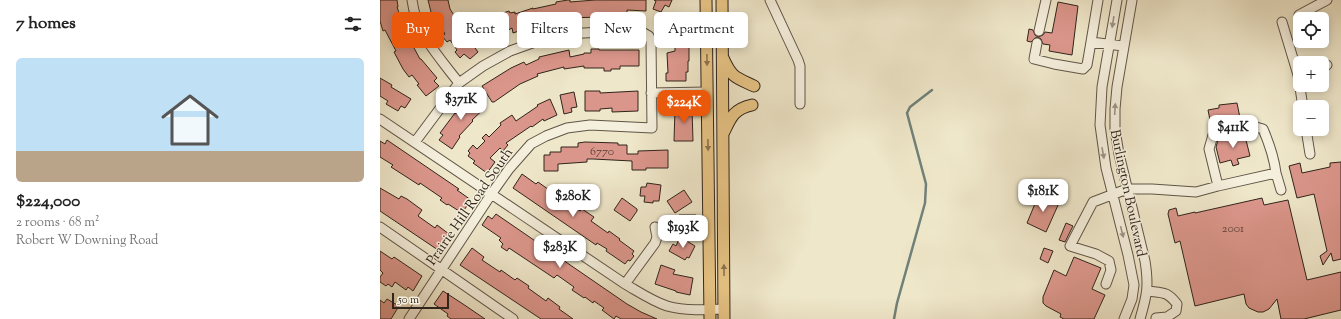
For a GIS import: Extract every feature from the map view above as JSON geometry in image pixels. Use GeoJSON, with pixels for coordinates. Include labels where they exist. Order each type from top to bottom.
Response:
{"type":"FeatureCollection","features":[{"type":"Feature","properties":{"kind":"main road"},"geometry":{"type":"LineString","coordinates":[[706,0],[710,314]]}},
{"type":"Feature","properties":{"kind":"main road"},"geometry":{"type":"LineString","coordinates":[[722,0],[721,54],[724,314]]}},
{"type":"Feature","properties":{"kind":"main road"},"geometry":{"type":"LineString","coordinates":[[721,54],[729,72],[754,86]]}},
{"type":"Feature","properties":{"kind":"main road"},"geometry":{"type":"LineString","coordinates":[[722,136],[730,118],[736,111],[742,107],[752,104]]}},
{"type":"Feature","properties":{"kind":"street"},"geometry":{"type":"LineString","coordinates":[[412,0],[416,17],[426,41],[459,83]]}},
{"type":"Feature","properties":{"kind":"street"},"geometry":{"type":"LineString","coordinates":[[770,0],[798,60],[800,104]]}},
{"type":"Feature","properties":{"kind":"street"},"geometry":{"type":"LineString","coordinates":[[1039,31],[1046,0]]}},
{"type":"Feature","properties":{"kind":"street"},"geometry":{"type":"LineString","coordinates":[[1037,43],[1034,59],[1083,69],[1087,65],[1098,0]]}},
{"type":"Feature","properties":{"kind":"street","name":"Burlington Boulevard"},"geometry":{"type":"LineString","coordinates":[[1116,0],[1102,87],[1100,125],[1106,168],[1134,285],[1132,299],[1124,319]]}},
{"type":"Feature","properties":{"kind":"street","name":"Burlington Boulevard"},"geometry":{"type":"LineString","coordinates":[[1132,0],[1117,87],[1115,130],[1127,189],[1145,261],[1147,276],[1146,296],[1141,317]]}},
{"type":"Feature","properties":{"kind":"street"},"geometry":{"type":"LineString","coordinates":[[1305,12],[1327,0]]}},
{"type":"Feature","properties":{"kind":"street"},"geometry":{"type":"LineString","coordinates":[[1282,22],[1293,56]]}},
{"type":"Feature","properties":{"kind":"street"},"geometry":{"type":"LineString","coordinates":[[415,142],[459,83],[483,66],[510,52],[538,41],[567,34],[601,32],[644,33],[649,36],[651,41],[651,93],[707,92]]}},
{"type":"Feature","properties":{"kind":"street"},"geometry":{"type":"LineString","coordinates":[[1091,42],[1123,46]]}},
{"type":"Feature","properties":{"kind":"street","name":"Prairie Hill Road South"},"geometry":{"type":"LineString","coordinates":[[409,319],[492,193],[521,154],[531,144],[546,136],[567,128],[590,124],[652,128],[651,93]]}},
{"type":"Feature","properties":{"kind":"street"},"geometry":{"type":"LineString","coordinates":[[380,119],[625,284],[656,302],[668,306],[710,314],[724,314]]}},
{"type":"Feature","properties":{"kind":"street"},"geometry":{"type":"LineString","coordinates":[[1218,186],[1209,149],[1213,135],[1249,125],[1263,129],[1274,159],[1281,190]]}},
{"type":"Feature","properties":{"kind":"street"},"geometry":{"type":"LineString","coordinates":[[1307,136],[1310,154]]}},
{"type":"Feature","properties":{"kind":"street"},"geometry":{"type":"LineString","coordinates":[[1106,284],[1111,270],[1109,261],[1096,254],[1070,246],[1094,202],[1127,189],[1196,192],[1276,173]]}},
{"type":"Feature","properties":{"kind":"street"},"geometry":{"type":"LineString","coordinates":[[380,227],[513,319]]}},
{"type":"Feature","properties":{"kind":"street"},"geometry":{"type":"LineString","coordinates":[[625,284],[658,237],[655,227]]}},
{"type":"Feature","properties":{"kind":"street"},"geometry":{"type":"LineString","coordinates":[[1132,299],[1163,293],[1170,295],[1177,304],[1176,311],[1167,317],[1141,317]]}},
{"type":"Feature","properties":{"kind":"building"},"geometry":{"type":"Polygon","coordinates":[[[380,0],[397,0],[399,12],[392,12],[392,43],[385,30],[383,31],[380,21],[380,0]]]}},
{"type":"Feature","properties":{"kind":"building"},"geometry":{"type":"Polygon","coordinates":[[[428,0],[448,0],[452,12],[452,43],[450,40],[447,42],[444,38],[444,12],[431,12],[428,0]]]}},
{"type":"Feature","properties":{"kind":"building"},"geometry":{"type":"Polygon","coordinates":[[[570,0],[570,2],[595,0],[646,0],[646,11],[627,10],[627,12],[590,12],[590,17],[582,18],[582,12],[521,12],[533,8],[556,4],[556,2],[570,0]]]}},
{"type":"Feature","properties":{"kind":"building"},"geometry":{"type":"Polygon","coordinates":[[[654,0],[672,0],[669,7],[665,5],[661,12],[653,9],[656,1],[654,0]]]}},
{"type":"Feature","properties":{"kind":"building"},"geometry":{"type":"Polygon","coordinates":[[[1058,2],[1078,6],[1072,55],[1049,51],[1050,45],[1043,44],[1041,39],[1038,37],[1043,35],[1045,32],[1052,33],[1058,2]]]}},
{"type":"Feature","properties":{"kind":"building"},"geometry":{"type":"Polygon","coordinates":[[[509,11],[510,13],[515,12],[515,14],[517,13],[517,32],[513,33],[512,28],[509,30],[509,12],[506,12],[509,11]]]}},
{"type":"Feature","properties":{"kind":"building"},"geometry":{"type":"Polygon","coordinates":[[[1029,29],[1033,30],[1035,35],[1038,37],[1031,42],[1027,41],[1029,29]]]}},
{"type":"Feature","properties":{"kind":"building"},"geometry":{"type":"Polygon","coordinates":[[[394,48],[414,48],[420,59],[437,78],[434,81],[439,86],[426,96],[417,85],[419,84],[412,75],[409,77],[403,69],[394,52],[396,51],[394,48]]]}},
{"type":"Feature","properties":{"kind":"building"},"geometry":{"type":"Polygon","coordinates":[[[456,48],[475,48],[478,52],[470,59],[464,54],[460,58],[455,52],[457,50],[456,48]]]}},
{"type":"Feature","properties":{"kind":"building"},"geometry":{"type":"Polygon","coordinates":[[[675,48],[689,48],[686,81],[666,81],[666,73],[668,73],[667,53],[675,51],[675,48]]]}},
{"type":"Feature","properties":{"kind":"building"},"geometry":{"type":"Polygon","coordinates":[[[591,49],[639,50],[639,66],[620,66],[620,69],[611,69],[611,71],[604,71],[604,68],[584,68],[584,66],[564,69],[564,67],[537,74],[538,76],[520,84],[494,102],[492,102],[482,86],[511,68],[524,62],[526,65],[539,59],[539,57],[569,50],[570,57],[584,53],[591,53],[591,49]]]}},
{"type":"Feature","properties":{"kind":"building"},"geometry":{"type":"Polygon","coordinates":[[[380,78],[392,85],[391,87],[411,99],[405,108],[401,106],[398,111],[386,104],[388,101],[380,96],[380,78]]]}},
{"type":"Feature","properties":{"kind":"building"},"geometry":{"type":"Polygon","coordinates":[[[585,91],[600,91],[600,93],[638,91],[638,111],[612,112],[612,108],[600,109],[600,111],[585,111],[585,91]]]}},
{"type":"Feature","properties":{"kind":"building"},"geometry":{"type":"Polygon","coordinates":[[[574,92],[577,107],[571,108],[572,112],[564,114],[560,95],[574,92]]]}},
{"type":"Feature","properties":{"kind":"building"},"geometry":{"type":"Polygon","coordinates":[[[473,93],[486,107],[472,120],[473,121],[459,136],[460,137],[452,149],[439,140],[443,135],[440,133],[455,113],[456,114],[470,101],[467,99],[473,93]]]}},
{"type":"Feature","properties":{"kind":"building"},"geometry":{"type":"Polygon","coordinates":[[[550,99],[557,115],[544,121],[543,119],[506,143],[508,145],[503,151],[500,148],[490,158],[495,162],[487,173],[473,163],[475,161],[468,156],[470,153],[468,151],[473,145],[477,149],[485,141],[482,138],[486,134],[489,137],[501,125],[500,123],[512,115],[516,121],[538,106],[537,105],[550,99]]]}},
{"type":"Feature","properties":{"kind":"building"},"geometry":{"type":"Polygon","coordinates":[[[1237,103],[1240,118],[1229,122],[1211,125],[1208,110],[1219,108],[1219,105],[1237,103]]]}},
{"type":"Feature","properties":{"kind":"building"},"geometry":{"type":"Polygon","coordinates":[[[681,104],[688,104],[688,109],[692,109],[693,141],[674,141],[675,109],[681,109],[681,104]]]}},
{"type":"Feature","properties":{"kind":"building"},"geometry":{"type":"Polygon","coordinates":[[[1244,132],[1250,156],[1237,159],[1239,164],[1233,166],[1231,160],[1220,163],[1216,147],[1218,140],[1244,132]]]}},
{"type":"Feature","properties":{"kind":"building"},"geometry":{"type":"Polygon","coordinates":[[[387,140],[459,189],[457,190],[471,200],[462,213],[440,200],[442,198],[420,183],[419,185],[391,167],[393,165],[380,157],[380,141],[385,144],[387,140]]]}},
{"type":"Feature","properties":{"kind":"building"},"geometry":{"type":"Polygon","coordinates":[[[578,143],[618,143],[618,145],[627,145],[627,154],[638,154],[638,151],[668,150],[668,168],[646,168],[646,170],[632,170],[632,161],[587,159],[587,162],[558,164],[558,171],[544,171],[544,155],[550,155],[550,152],[561,152],[561,147],[578,147],[578,143]]]}},
{"type":"Feature","properties":{"kind":"building"},"geometry":{"type":"Polygon","coordinates":[[[1341,162],[1341,259],[1333,261],[1331,253],[1323,265],[1320,256],[1327,251],[1314,194],[1297,198],[1289,166],[1300,163],[1302,173],[1330,167],[1330,163],[1341,162]]]}},
{"type":"Feature","properties":{"kind":"building"},"geometry":{"type":"Polygon","coordinates":[[[522,174],[536,184],[538,182],[552,192],[553,191],[580,211],[582,209],[594,217],[591,221],[608,233],[609,231],[620,239],[619,240],[634,251],[632,254],[634,256],[625,264],[606,251],[607,249],[597,243],[596,245],[513,188],[522,174]]]}},
{"type":"Feature","properties":{"kind":"building"},"geometry":{"type":"Polygon","coordinates":[[[647,183],[661,185],[659,201],[653,201],[653,203],[644,202],[645,196],[640,196],[641,187],[646,187],[647,183]]]}},
{"type":"Feature","properties":{"kind":"building"},"geometry":{"type":"Polygon","coordinates":[[[380,188],[399,199],[401,196],[407,199],[422,210],[418,216],[435,228],[437,225],[449,234],[438,250],[380,211],[380,188]]]}},
{"type":"Feature","properties":{"kind":"building"},"geometry":{"type":"Polygon","coordinates":[[[684,190],[692,202],[675,213],[667,201],[684,190]]]}},
{"type":"Feature","properties":{"kind":"building"},"geometry":{"type":"Polygon","coordinates":[[[1039,194],[1059,203],[1046,232],[1027,223],[1039,194]]]}},
{"type":"Feature","properties":{"kind":"building"},"geometry":{"type":"Polygon","coordinates":[[[622,198],[637,209],[630,221],[614,210],[622,198]]]}},
{"type":"Feature","properties":{"kind":"building"},"geometry":{"type":"Polygon","coordinates":[[[1262,198],[1264,205],[1288,200],[1307,280],[1341,272],[1341,310],[1304,319],[1281,319],[1277,299],[1269,309],[1263,312],[1258,312],[1249,308],[1246,304],[1244,294],[1195,306],[1180,241],[1175,243],[1168,214],[1169,210],[1176,208],[1178,216],[1262,198]]]}},
{"type":"Feature","properties":{"kind":"building"},"geometry":{"type":"Polygon","coordinates":[[[496,214],[627,304],[657,319],[621,319],[616,316],[614,319],[602,310],[604,308],[594,301],[593,303],[572,290],[574,287],[557,275],[554,278],[509,248],[507,251],[501,247],[503,244],[499,240],[501,238],[482,225],[488,216],[492,219],[496,214]]]}},
{"type":"Feature","properties":{"kind":"building"},"geometry":{"type":"Polygon","coordinates":[[[679,215],[696,215],[696,229],[679,230],[679,215]]]}},
{"type":"Feature","properties":{"kind":"building"},"geometry":{"type":"Polygon","coordinates":[[[1066,223],[1073,226],[1065,242],[1059,240],[1066,223]]]}},
{"type":"Feature","properties":{"kind":"building"},"geometry":{"type":"Polygon","coordinates":[[[680,237],[695,246],[689,258],[687,257],[685,260],[669,251],[673,244],[676,246],[680,237]]]}},
{"type":"Feature","properties":{"kind":"building"},"geometry":{"type":"Polygon","coordinates":[[[472,248],[484,257],[482,260],[500,272],[501,270],[515,280],[517,278],[546,301],[548,298],[560,307],[559,309],[573,319],[541,319],[460,265],[472,248]]]}},
{"type":"Feature","properties":{"kind":"building"},"geometry":{"type":"Polygon","coordinates":[[[1044,248],[1053,251],[1048,263],[1040,259],[1044,248]]]}},
{"type":"Feature","properties":{"kind":"building"},"geometry":{"type":"Polygon","coordinates":[[[380,251],[392,259],[394,257],[422,276],[413,291],[408,287],[406,290],[395,282],[392,287],[388,284],[386,286],[380,282],[380,277],[383,273],[380,270],[380,251]]]}},
{"type":"Feature","properties":{"kind":"building"},"geometry":{"type":"Polygon","coordinates":[[[1074,257],[1101,268],[1092,289],[1105,295],[1094,319],[1064,319],[1060,317],[1061,314],[1043,303],[1043,297],[1054,270],[1066,276],[1074,257]]]}},
{"type":"Feature","properties":{"kind":"building"},"geometry":{"type":"Polygon","coordinates":[[[661,265],[675,270],[673,274],[693,278],[690,295],[676,292],[655,284],[661,265]]]}},
{"type":"Feature","properties":{"kind":"building"},"geometry":{"type":"Polygon","coordinates":[[[443,291],[485,319],[451,319],[447,316],[448,314],[434,304],[443,291]]]}},
{"type":"Feature","properties":{"kind":"building"},"geometry":{"type":"Polygon","coordinates":[[[387,299],[399,306],[391,319],[380,319],[380,300],[384,303],[387,299]]]}},
{"type":"Feature","properties":{"kind":"waterway"},"geometry":{"type":"LineString","coordinates":[[894,319],[897,303],[925,203],[926,184],[907,113],[910,107],[932,90]]}}]}
